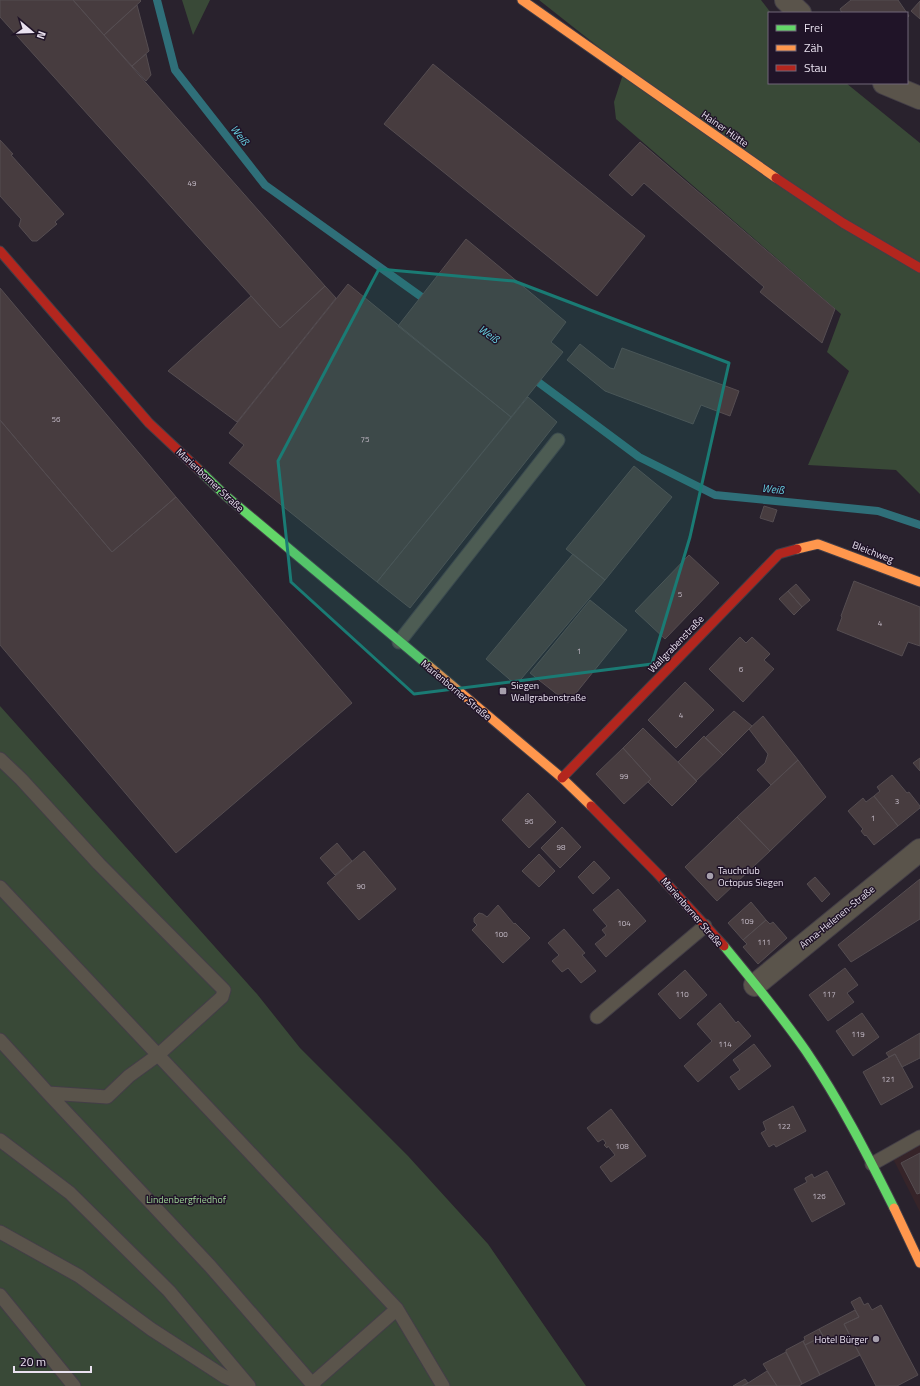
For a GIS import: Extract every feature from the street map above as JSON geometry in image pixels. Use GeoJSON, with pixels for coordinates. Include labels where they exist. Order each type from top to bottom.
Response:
{"type":"FeatureCollection","features":[{"type":"Feature","properties":{"kind":"main road","name":"Hainer Hütte"},"geometry":{"type":"LineString","coordinates":[[522,0],[770,174],[843,223],[920,268]]}},
{"type":"Feature","properties":{"kind":"main road","name":"Marienborner Straße"},"geometry":{"type":"LineString","coordinates":[[0,251],[148,423],[226,496],[562,778],[660,875],[755,985],[801,1044],[842,1109],[872,1164],[920,1263]]}},
{"type":"Feature","properties":{"kind":"main road","name":"Bleichweg"},"geometry":{"type":"LineString","coordinates":[[818,544],[920,582]]}},
{"type":"Feature","properties":{"kind":"main road","name":"Wallgrabenstraße"},"geometry":{"type":"LineString","coordinates":[[562,778],[779,554],[818,544]]}},
{"type":"Feature","properties":{"kind":"street"},"geometry":{"type":"LineString","coordinates":[[786,0],[799,12]]}},
{"type":"Feature","properties":{"kind":"street"},"geometry":{"type":"LineString","coordinates":[[886,84],[920,98]]}},
{"type":"Feature","properties":{"kind":"street","name":"Anna-Helenen-Straße"},"geometry":{"type":"LineString","coordinates":[[755,985],[920,850]]}},
{"type":"Feature","properties":{"kind":"lane"},"geometry":{"type":"LineString","coordinates":[[399,642],[558,440]]}},
{"type":"Feature","properties":{"kind":"lane"},"geometry":{"type":"LineString","coordinates":[[0,759],[21,779],[99,864],[224,990],[222,997],[158,1055],[129,1076],[106,1097],[48,1093]]}},
{"type":"Feature","properties":{"kind":"lane"},"geometry":{"type":"LineString","coordinates":[[0,887],[397,1309],[442,1386]]}},
{"type":"Feature","properties":{"kind":"lane"},"geometry":{"type":"LineString","coordinates":[[597,1017],[705,926]]}},
{"type":"Feature","properties":{"kind":"lane"},"geometry":{"type":"LineString","coordinates":[[0,1040],[210,1266],[313,1385],[397,1309]]}},
{"type":"Feature","properties":{"kind":"lane"},"geometry":{"type":"LineString","coordinates":[[872,1164],[920,1137]]}},
{"type":"Feature","properties":{"kind":"lane"},"geometry":{"type":"LineString","coordinates":[[0,1140],[76,1198],[169,1291],[248,1386]]}},
{"type":"Feature","properties":{"kind":"lane"},"geometry":{"type":"LineString","coordinates":[[0,1232],[79,1276],[157,1333],[225,1377],[248,1386]]}},
{"type":"Feature","properties":{"kind":"lane"},"geometry":{"type":"LineString","coordinates":[[0,1295],[74,1386]]}},
{"type":"Feature","properties":{"kind":"highlighted area"},"geometry":{"type":"Polygon","coordinates":[[[379,269],[514,281],[729,363],[690,537],[652,664],[414,694],[291,582],[278,461],[379,269]]]}},
{"type":"Feature","properties":{"kind":"shaded area"},"geometry":{"type":"Polygon","coordinates":[[[920,1135],[920,1212],[889,1151],[920,1135]]]}},
{"type":"Feature","properties":{"kind":"green space"},"geometry":{"type":"Polygon","coordinates":[[[182,0],[210,0],[193,35],[182,0]]]}},
{"type":"Feature","properties":{"kind":"green space"},"geometry":{"type":"Polygon","coordinates":[[[539,0],[761,0],[770,12],[768,12],[768,84],[847,84],[920,143],[920,494],[896,470],[808,465],[849,371],[827,352],[841,314],[616,119],[614,102],[625,68],[539,0]]]}},
{"type":"Feature","properties":{"kind":"green space","name":"Lindenbergfriedhof"},"geometry":{"type":"Polygon","coordinates":[[[0,706],[257,994],[300,1048],[408,1156],[488,1244],[586,1386],[0,1386],[0,706]]]}},
{"type":"Feature","properties":{"kind":"building"},"geometry":{"type":"Polygon","coordinates":[[[0,0],[73,0],[325,286],[280,328],[0,17],[0,0]]]}},
{"type":"Feature","properties":{"kind":"building"},"geometry":{"type":"Polygon","coordinates":[[[73,0],[140,0],[141,1],[104,35],[73,0]]]}},
{"type":"Feature","properties":{"kind":"building"},"geometry":{"type":"Polygon","coordinates":[[[851,0],[898,0],[906,12],[842,12],[840,9],[851,0]]]}},
{"type":"Feature","properties":{"kind":"building"},"geometry":{"type":"Polygon","coordinates":[[[920,1],[920,19],[911,11],[920,1]]]}},
{"type":"Feature","properties":{"kind":"building"},"geometry":{"type":"Polygon","coordinates":[[[137,5],[149,51],[132,66],[104,35],[137,5]]]}},
{"type":"Feature","properties":{"kind":"building"},"geometry":{"type":"Polygon","coordinates":[[[146,54],[151,75],[146,81],[132,66],[146,54]]]}},
{"type":"Feature","properties":{"kind":"building"},"geometry":{"type":"Polygon","coordinates":[[[433,64],[645,236],[597,296],[384,124],[433,64]]]}},
{"type":"Feature","properties":{"kind":"building"},"geometry":{"type":"Polygon","coordinates":[[[0,140],[13,154],[11,155],[64,214],[55,222],[57,224],[37,241],[32,241],[19,226],[21,219],[0,196],[0,140]]]}},
{"type":"Feature","properties":{"kind":"building"},"geometry":{"type":"Polygon","coordinates":[[[640,142],[835,309],[822,343],[760,292],[764,287],[644,183],[632,196],[609,175],[640,142]]]}},
{"type":"Feature","properties":{"kind":"building"},"geometry":{"type":"Polygon","coordinates":[[[466,239],[566,322],[551,342],[563,352],[511,417],[398,326],[466,239]]]}},
{"type":"Feature","properties":{"kind":"building"},"geometry":{"type":"Polygon","coordinates":[[[348,284],[511,417],[377,582],[229,463],[244,445],[229,433],[348,284]]]}},
{"type":"Feature","properties":{"kind":"building"},"geometry":{"type":"Polygon","coordinates":[[[325,286],[336,298],[237,422],[168,371],[251,296],[280,328],[325,286]]]}},
{"type":"Feature","properties":{"kind":"building"},"geometry":{"type":"Polygon","coordinates":[[[0,288],[176,497],[112,552],[0,420],[0,288]]]}},
{"type":"Feature","properties":{"kind":"building"},"geometry":{"type":"Polygon","coordinates":[[[580,344],[610,368],[614,369],[622,348],[739,391],[730,416],[701,405],[693,424],[605,391],[567,360],[580,344]]]}},
{"type":"Feature","properties":{"kind":"building"},"geometry":{"type":"Polygon","coordinates":[[[528,397],[557,422],[410,608],[377,582],[528,397]]]}},
{"type":"Feature","properties":{"kind":"building"},"geometry":{"type":"Polygon","coordinates":[[[0,420],[112,552],[176,497],[352,703],[176,853],[0,645],[0,420]]]}},
{"type":"Feature","properties":{"kind":"building"},"geometry":{"type":"Polygon","coordinates":[[[634,466],[672,497],[605,580],[566,549],[634,466]]]}},
{"type":"Feature","properties":{"kind":"building"},"geometry":{"type":"Polygon","coordinates":[[[764,506],[777,510],[773,522],[760,518],[764,506]]]}},
{"type":"Feature","properties":{"kind":"building"},"geometry":{"type":"Polygon","coordinates":[[[573,554],[605,580],[516,685],[486,659],[573,554]]]}},
{"type":"Feature","properties":{"kind":"building"},"geometry":{"type":"Polygon","coordinates":[[[689,555],[719,583],[665,639],[635,611],[689,555]]]}},
{"type":"Feature","properties":{"kind":"building"},"geometry":{"type":"Polygon","coordinates":[[[854,581],[920,607],[920,646],[908,642],[902,656],[837,630],[854,581]]]}},
{"type":"Feature","properties":{"kind":"building"},"geometry":{"type":"Polygon","coordinates":[[[796,584],[810,600],[802,607],[788,591],[796,584]]]}},
{"type":"Feature","properties":{"kind":"building"},"geometry":{"type":"Polygon","coordinates":[[[788,591],[802,607],[794,615],[779,599],[788,591]]]}},
{"type":"Feature","properties":{"kind":"building"},"geometry":{"type":"Polygon","coordinates":[[[590,600],[627,630],[568,703],[530,673],[590,600]]]}},
{"type":"Feature","properties":{"kind":"building"},"geometry":{"type":"Polygon","coordinates":[[[740,637],[746,643],[752,637],[770,654],[764,660],[774,669],[743,702],[709,669],[740,637]]]}},
{"type":"Feature","properties":{"kind":"building"},"geometry":{"type":"Polygon","coordinates":[[[685,682],[714,710],[676,748],[648,720],[685,682]]]}},
{"type":"Feature","properties":{"kind":"building"},"geometry":{"type":"Polygon","coordinates":[[[734,711],[752,726],[723,755],[705,738],[734,711]]]}},
{"type":"Feature","properties":{"kind":"building"},"geometry":{"type":"Polygon","coordinates":[[[763,716],[798,760],[771,785],[757,770],[765,763],[768,754],[749,729],[763,716]]]}},
{"type":"Feature","properties":{"kind":"building"},"geometry":{"type":"Polygon","coordinates":[[[643,728],[697,781],[672,806],[648,782],[651,779],[623,748],[643,728]]]}},
{"type":"Feature","properties":{"kind":"building"},"geometry":{"type":"Polygon","coordinates":[[[704,736],[723,755],[696,781],[678,762],[704,736]]]}},
{"type":"Feature","properties":{"kind":"building"},"geometry":{"type":"Polygon","coordinates":[[[623,748],[651,779],[624,804],[596,774],[623,748]]]}},
{"type":"Feature","properties":{"kind":"building"},"geometry":{"type":"Polygon","coordinates":[[[920,758],[920,771],[913,763],[920,758]]]}},
{"type":"Feature","properties":{"kind":"building"},"geometry":{"type":"Polygon","coordinates":[[[798,760],[826,797],[770,851],[737,817],[798,760]]]}},
{"type":"Feature","properties":{"kind":"building"},"geometry":{"type":"Polygon","coordinates":[[[892,775],[907,793],[909,792],[920,806],[920,808],[898,826],[874,796],[880,791],[877,787],[892,775]]]}},
{"type":"Feature","properties":{"kind":"building"},"geometry":{"type":"Polygon","coordinates":[[[528,793],[556,822],[529,848],[502,820],[528,793]]]}},
{"type":"Feature","properties":{"kind":"building"},"geometry":{"type":"Polygon","coordinates":[[[874,796],[898,826],[874,845],[861,831],[863,829],[848,811],[863,798],[866,802],[874,796]]]}},
{"type":"Feature","properties":{"kind":"building"},"geometry":{"type":"Polygon","coordinates":[[[737,817],[770,851],[717,901],[685,867],[737,817]]]}},
{"type":"Feature","properties":{"kind":"building"},"geometry":{"type":"Polygon","coordinates":[[[562,827],[581,847],[560,868],[541,848],[562,827]]]}},
{"type":"Feature","properties":{"kind":"building"},"geometry":{"type":"Polygon","coordinates":[[[337,843],[352,861],[335,875],[320,858],[337,843]]]}},
{"type":"Feature","properties":{"kind":"building"},"geometry":{"type":"Polygon","coordinates":[[[364,851],[396,889],[359,920],[327,883],[364,851]]]}},
{"type":"Feature","properties":{"kind":"building"},"geometry":{"type":"Polygon","coordinates":[[[539,854],[555,871],[539,887],[522,871],[539,854]]]}},
{"type":"Feature","properties":{"kind":"building"},"geometry":{"type":"Polygon","coordinates":[[[594,861],[610,878],[593,894],[578,877],[594,861]]]}},
{"type":"Feature","properties":{"kind":"building"},"geometry":{"type":"Polygon","coordinates":[[[815,877],[830,894],[822,902],[807,884],[815,877]]]}},
{"type":"Feature","properties":{"kind":"building"},"geometry":{"type":"Polygon","coordinates":[[[920,879],[920,919],[851,962],[838,945],[920,879]]]}},
{"type":"Feature","properties":{"kind":"building"},"geometry":{"type":"Polygon","coordinates":[[[618,889],[646,921],[606,957],[595,944],[606,935],[602,930],[607,926],[593,910],[618,889]]]}},
{"type":"Feature","properties":{"kind":"building"},"geometry":{"type":"Polygon","coordinates":[[[751,902],[766,920],[743,940],[728,923],[751,902]]]}},
{"type":"Feature","properties":{"kind":"building"},"geometry":{"type":"Polygon","coordinates":[[[498,905],[514,924],[515,923],[530,938],[503,963],[472,930],[477,925],[474,922],[474,918],[479,913],[487,917],[498,905]]]}},
{"type":"Feature","properties":{"kind":"building"},"geometry":{"type":"Polygon","coordinates":[[[766,920],[770,924],[773,922],[787,938],[758,964],[743,947],[747,944],[743,940],[766,920]]]}},
{"type":"Feature","properties":{"kind":"building"},"geometry":{"type":"Polygon","coordinates":[[[564,929],[585,953],[582,955],[596,971],[581,983],[568,968],[562,972],[552,961],[559,955],[548,943],[564,929]]]}},
{"type":"Feature","properties":{"kind":"building"},"geometry":{"type":"Polygon","coordinates":[[[845,968],[858,985],[847,993],[854,1002],[828,1021],[809,995],[845,968]]]}},
{"type":"Feature","properties":{"kind":"building"},"geometry":{"type":"Polygon","coordinates":[[[685,970],[707,995],[680,1019],[658,994],[685,970]]]}},
{"type":"Feature","properties":{"kind":"building"},"geometry":{"type":"Polygon","coordinates":[[[720,1003],[736,1023],[738,1021],[751,1036],[698,1082],[684,1066],[712,1041],[697,1024],[720,1003]]]}},
{"type":"Feature","properties":{"kind":"building"},"geometry":{"type":"Polygon","coordinates":[[[862,1013],[879,1037],[853,1056],[836,1031],[862,1013]]]}},
{"type":"Feature","properties":{"kind":"building"},"geometry":{"type":"Polygon","coordinates":[[[920,1033],[920,1058],[902,1067],[895,1054],[889,1057],[886,1053],[920,1033]]]}},
{"type":"Feature","properties":{"kind":"building"},"geometry":{"type":"Polygon","coordinates":[[[754,1044],[771,1066],[739,1090],[730,1077],[740,1070],[733,1060],[754,1044]]]}},
{"type":"Feature","properties":{"kind":"building"},"geometry":{"type":"Polygon","coordinates":[[[895,1054],[913,1087],[881,1105],[863,1072],[895,1054]]]}},
{"type":"Feature","properties":{"kind":"building"},"geometry":{"type":"Polygon","coordinates":[[[793,1106],[806,1131],[776,1147],[774,1144],[769,1147],[761,1133],[766,1130],[763,1122],[793,1106]]]}},
{"type":"Feature","properties":{"kind":"building"},"geometry":{"type":"Polygon","coordinates":[[[611,1109],[646,1156],[611,1182],[600,1167],[615,1155],[608,1146],[607,1148],[604,1145],[606,1143],[603,1139],[598,1142],[587,1128],[611,1109]]]}},
{"type":"Feature","properties":{"kind":"building"},"geometry":{"type":"Polygon","coordinates":[[[920,1153],[920,1193],[917,1194],[901,1163],[920,1153]]]}},
{"type":"Feature","properties":{"kind":"building"},"geometry":{"type":"Polygon","coordinates":[[[827,1171],[845,1204],[812,1222],[794,1189],[807,1182],[805,1178],[812,1174],[814,1178],[827,1171]]]}},
{"type":"Feature","properties":{"kind":"building","name":"Hotel Bürger"},"geometry":{"type":"Polygon","coordinates":[[[860,1297],[864,1305],[868,1303],[872,1310],[881,1305],[918,1375],[897,1386],[876,1386],[844,1324],[859,1317],[851,1302],[860,1297]]]}},
{"type":"Feature","properties":{"kind":"building"},"geometry":{"type":"Polygon","coordinates":[[[855,1310],[859,1317],[844,1324],[860,1355],[820,1375],[805,1345],[823,1336],[819,1329],[855,1310]]]}},
{"type":"Feature","properties":{"kind":"building"},"geometry":{"type":"Polygon","coordinates":[[[819,1329],[823,1336],[805,1345],[803,1341],[805,1340],[804,1337],[819,1329]]]}},
{"type":"Feature","properties":{"kind":"building"},"geometry":{"type":"Polygon","coordinates":[[[803,1341],[820,1375],[802,1384],[786,1350],[803,1341]]]}},
{"type":"Feature","properties":{"kind":"building"},"geometry":{"type":"Polygon","coordinates":[[[786,1352],[802,1384],[799,1386],[777,1386],[763,1364],[786,1352]]]}},
{"type":"Feature","properties":{"kind":"building"},"geometry":{"type":"Polygon","coordinates":[[[767,1371],[777,1386],[742,1386],[748,1383],[767,1371]]]}},
{"type":"Feature","properties":{"kind":"building"},"geometry":{"type":"Polygon","coordinates":[[[745,1379],[748,1383],[742,1386],[733,1386],[745,1379]]]}},
{"type":"Feature","properties":{"kind":"waterway","name":"Weiß"},"geometry":{"type":"LineString","coordinates":[[157,0],[175,70],[265,185],[430,303]]}},
{"type":"Feature","properties":{"kind":"waterway","name":"Weiß"},"geometry":{"type":"LineString","coordinates":[[530,376],[639,457],[715,495],[878,511],[920,525]]}},
{"type":"Feature","properties":{"kind":"traffic: fast"},"geometry":{"type":"LineString","coordinates":[[198,469],[226,496],[429,666]]}},
{"type":"Feature","properties":{"kind":"traffic: fast"},"geometry":{"type":"LineString","coordinates":[[724,946],[787,1024],[806,1051],[853,1128],[894,1208]]}},
{"type":"Feature","properties":{"kind":"traffic: slow"},"geometry":{"type":"LineString","coordinates":[[522,0],[776,178]]}},
{"type":"Feature","properties":{"kind":"traffic: slow"},"geometry":{"type":"LineString","coordinates":[[797,549],[818,544],[920,582]]}},
{"type":"Feature","properties":{"kind":"traffic: slow"},"geometry":{"type":"LineString","coordinates":[[429,666],[562,778],[591,806]]}},
{"type":"Feature","properties":{"kind":"traffic: slow"},"geometry":{"type":"LineString","coordinates":[[894,1208],[920,1263]]}},
{"type":"Feature","properties":{"kind":"traffic: jam"},"geometry":{"type":"LineString","coordinates":[[776,178],[843,223],[920,268]]}},
{"type":"Feature","properties":{"kind":"traffic: jam"},"geometry":{"type":"LineString","coordinates":[[0,251],[149,423],[198,469]]}},
{"type":"Feature","properties":{"kind":"traffic: jam"},"geometry":{"type":"LineString","coordinates":[[562,778],[779,554],[797,549]]}},
{"type":"Feature","properties":{"kind":"traffic: jam"},"geometry":{"type":"LineString","coordinates":[[591,806],[657,873],[724,946]]}},
{"type":"Feature","properties":{"kind":"place","name":"Siegen Wallgrabenstraße"},"geometry":{"type":"Point","coordinates":[503,691]}},
{"type":"Feature","properties":{"kind":"place","name":"Tauchclub Octopus Siegen"},"geometry":{"type":"Point","coordinates":[710,876]}},
{"type":"Feature","properties":{"kind":"place","name":"Hotel Bürger"},"geometry":{"type":"Point","coordinates":[876,1339]}}]}
